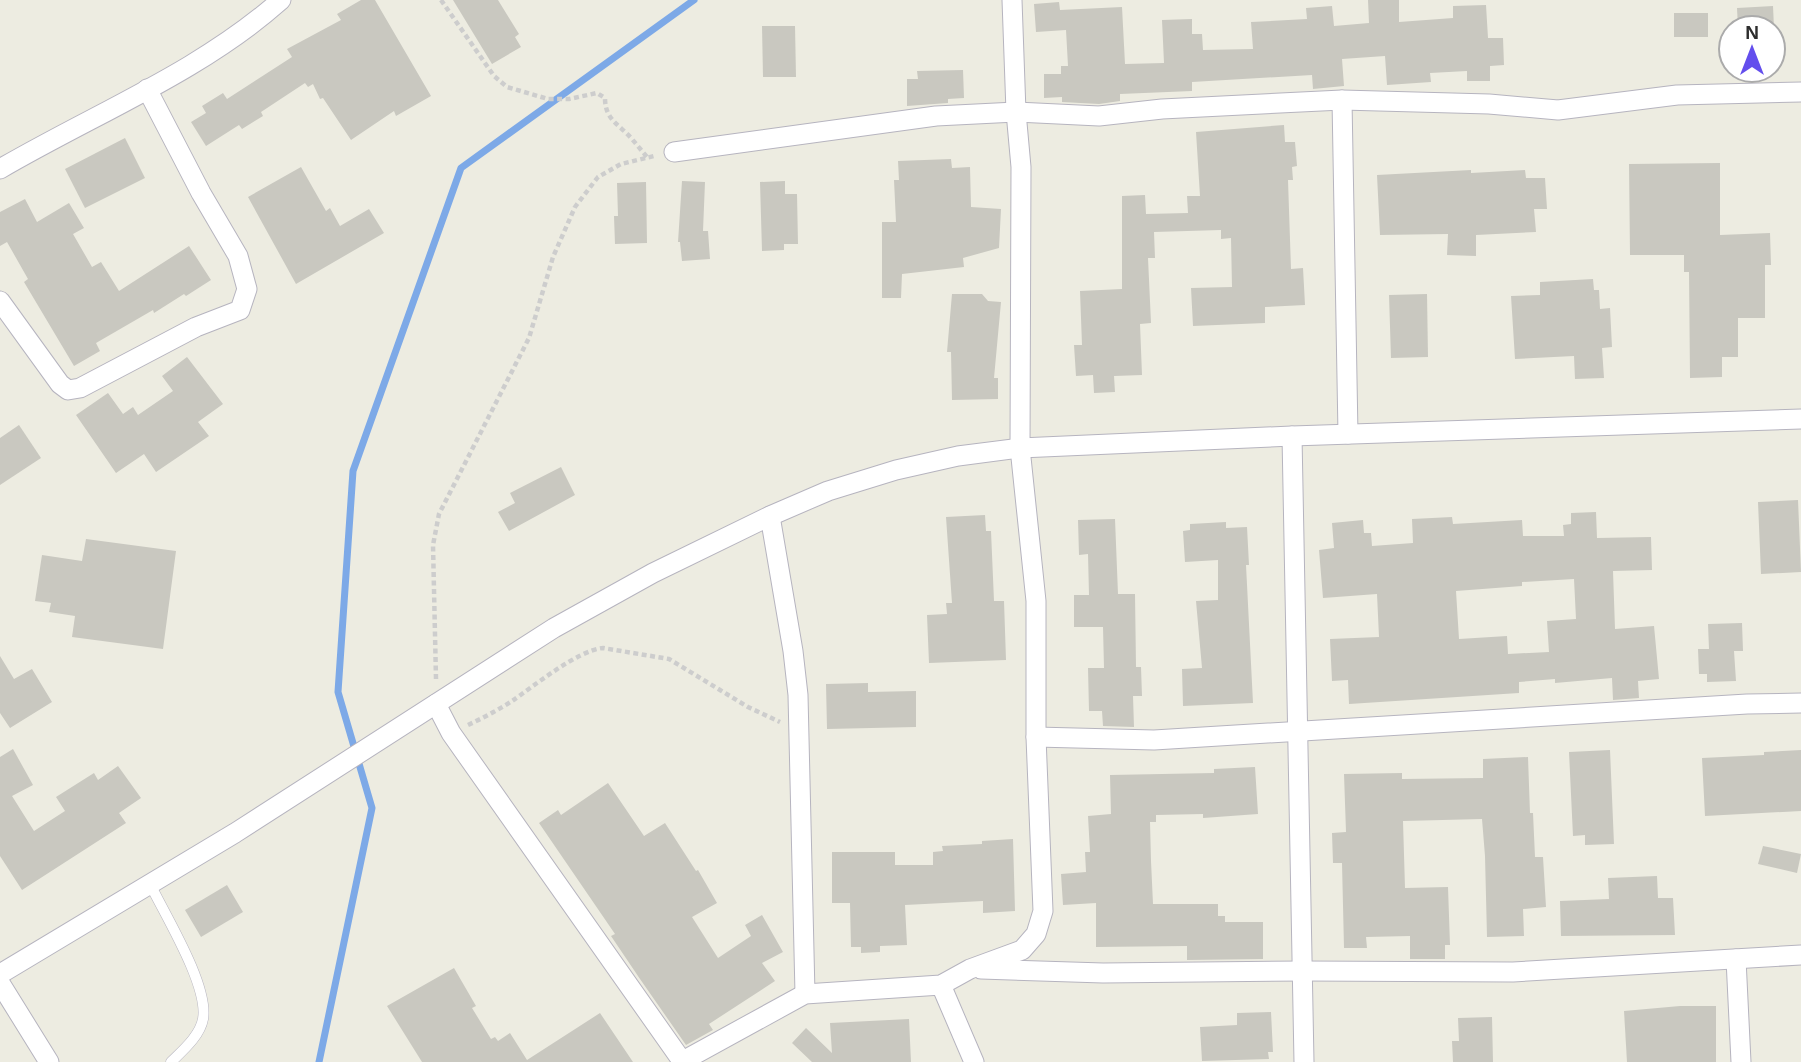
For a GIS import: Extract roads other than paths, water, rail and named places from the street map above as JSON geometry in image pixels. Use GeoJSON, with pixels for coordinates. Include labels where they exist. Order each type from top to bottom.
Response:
{"type":"FeatureCollection","features":[{"type":"Feature","properties":{"kind":"street"},"geometry":{"type":"LineString","coordinates":[[0,169],[204,56],[258,20],[281,0]]}},
{"type":"Feature","properties":{"kind":"street"},"geometry":{"type":"LineString","coordinates":[[436,704],[452,733],[681,1062],[805,994],[941,985],[970,969],[1022,950],[1037,934],[1043,911],[1036,737],[1037,601],[1020,447],[1021,167],[1012,0]]}},
{"type":"Feature","properties":{"kind":"street"},"geometry":{"type":"LineString","coordinates":[[0,301],[60,384],[68,390],[80,388],[196,327],[240,310],[247,289],[238,256],[201,194],[147,89]]}},
{"type":"Feature","properties":{"kind":"street"},"geometry":{"type":"LineString","coordinates":[[674,152],[936,116],[1016,112],[1099,116],[1162,109],[1342,100],[1489,104],[1558,110],[1677,94],[1801,92]]}},
{"type":"Feature","properties":{"kind":"street"},"geometry":{"type":"LineString","coordinates":[[1342,100],[1348,435]]}},
{"type":"Feature","properties":{"kind":"street"},"geometry":{"type":"LineString","coordinates":[[0,974],[311,784],[565,622],[653,573],[769,516],[828,491],[896,470],[958,456],[1020,447],[1801,419]]}},
{"type":"Feature","properties":{"kind":"street"},"geometry":{"type":"LineString","coordinates":[[1292,436],[1304,1062]]}},
{"type":"Feature","properties":{"kind":"street"},"geometry":{"type":"LineString","coordinates":[[769,516],[793,651],[800,732],[805,994]]}},
{"type":"Feature","properties":{"kind":"street"},"geometry":{"type":"LineString","coordinates":[[1036,737],[1154,740],[1734,705],[1801,704]]}},
{"type":"Feature","properties":{"kind":"street"},"geometry":{"type":"LineString","coordinates":[[970,969],[1103,974],[1513,972],[1801,955]]}},
{"type":"Feature","properties":{"kind":"street"},"geometry":{"type":"LineString","coordinates":[[1736,959],[1741,1062]]}},
{"type":"Feature","properties":{"kind":"street"},"geometry":{"type":"LineString","coordinates":[[0,983],[49,1062]]}},
{"type":"Feature","properties":{"kind":"street"},"geometry":{"type":"LineString","coordinates":[[941,985],[974,1062]]}},
{"type":"Feature","properties":{"kind":"lane"},"geometry":{"type":"LineString","coordinates":[[150,884],[187,957],[204,1004],[203,1021],[196,1034],[171,1062]]}},
{"type":"Feature","properties":{"kind":"waterway"},"geometry":{"type":"LineString","coordinates":[[319,1062],[372,808],[338,692],[353,471],[461,168],[694,0]]}}]}
